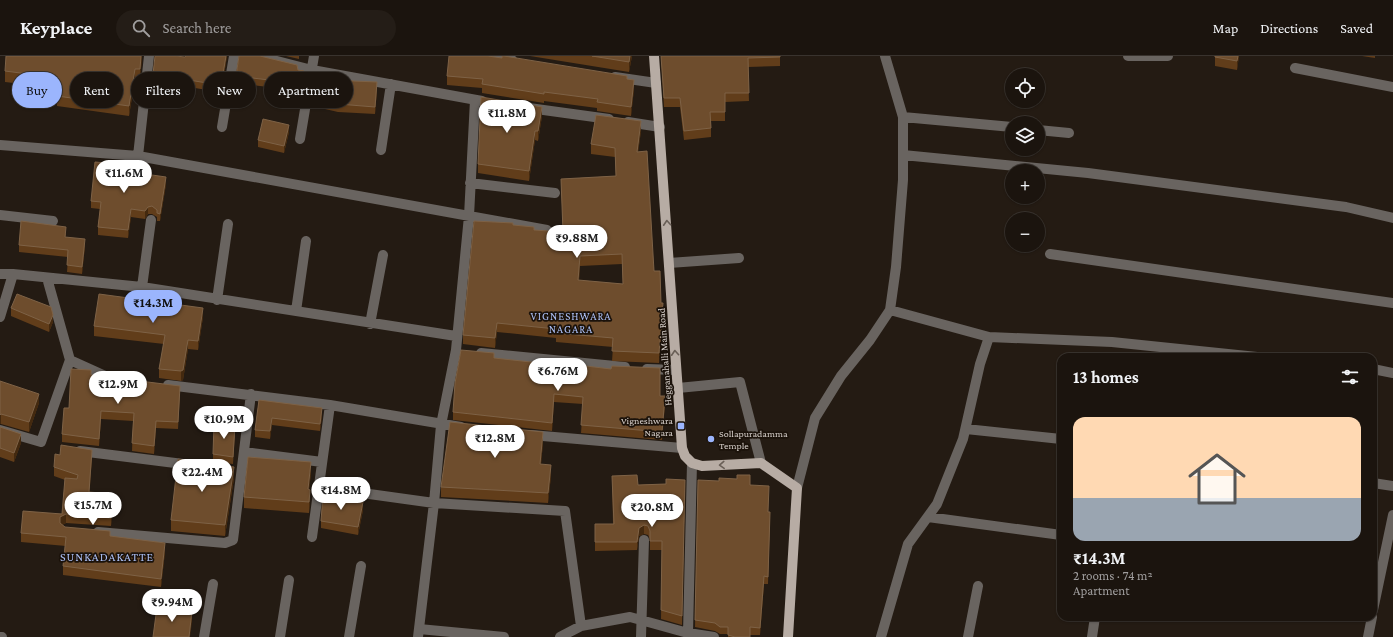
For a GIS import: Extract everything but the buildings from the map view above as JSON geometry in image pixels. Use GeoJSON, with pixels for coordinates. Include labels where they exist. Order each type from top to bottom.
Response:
{"type":"FeatureCollection","features":[{"type":"Feature","properties":{"kind":"main road","name":"Hegganahalli Main Road"},"geometry":{"type":"LineString","coordinates":[[654,56],[682,448],[685,456],[692,463]]}},
{"type":"Feature","properties":{"kind":"main road"},"geometry":{"type":"LineString","coordinates":[[692,463],[702,466],[761,463],[797,488],[788,637]]}},
{"type":"Feature","properties":{"kind":"street"},"geometry":{"type":"LineString","coordinates":[[138,156],[149,56]]}},
{"type":"Feature","properties":{"kind":"street"},"geometry":{"type":"LineString","coordinates":[[222,127],[234,56]]}},
{"type":"Feature","properties":{"kind":"street"},"geometry":{"type":"LineString","coordinates":[[257,56],[312,70],[490,102]]}},
{"type":"Feature","properties":{"kind":"street"},"geometry":{"type":"LineString","coordinates":[[300,140],[314,56]]}},
{"type":"Feature","properties":{"kind":"street"},"geometry":{"type":"LineString","coordinates":[[488,56],[519,61]]}},
{"type":"Feature","properties":{"kind":"street"},"geometry":{"type":"LineString","coordinates":[[797,488],[815,418],[841,376],[870,340],[890,310],[897,259],[903,180],[903,117],[885,56]]}},
{"type":"Feature","properties":{"kind":"street"},"geometry":{"type":"LineString","coordinates":[[1128,56],[1168,56]]}},
{"type":"Feature","properties":{"kind":"street"},"geometry":{"type":"LineString","coordinates":[[1295,68],[1393,87]]}},
{"type":"Feature","properties":{"kind":"street"},"geometry":{"type":"LineString","coordinates":[[603,75],[656,84]]}},
{"type":"Feature","properties":{"kind":"street"},"geometry":{"type":"LineString","coordinates":[[381,150],[391,84]]}},
{"type":"Feature","properties":{"kind":"street"},"geometry":{"type":"LineString","coordinates":[[475,100],[469,216],[456,336],[464,351],[441,425],[434,503],[419,633],[504,637]]}},
{"type":"Feature","properties":{"kind":"street"},"geometry":{"type":"LineString","coordinates":[[521,107],[660,127]]}},
{"type":"Feature","properties":{"kind":"street"},"geometry":{"type":"LineString","coordinates":[[903,117],[1005,126]]}},
{"type":"Feature","properties":{"kind":"street"},"geometry":{"type":"LineString","coordinates":[[1045,131],[1070,133]]}},
{"type":"Feature","properties":{"kind":"street"},"geometry":{"type":"LineString","coordinates":[[0,145],[138,156],[547,230]]}},
{"type":"Feature","properties":{"kind":"street"},"geometry":{"type":"LineString","coordinates":[[903,155],[1088,173],[1346,207],[1393,218]]}},
{"type":"Feature","properties":{"kind":"street"},"geometry":{"type":"LineString","coordinates":[[470,183],[555,193]]}},
{"type":"Feature","properties":{"kind":"street"},"geometry":{"type":"LineString","coordinates":[[0,215],[53,221]]}},
{"type":"Feature","properties":{"kind":"street"},"geometry":{"type":"LineString","coordinates":[[142,288],[151,220]]}},
{"type":"Feature","properties":{"kind":"street"},"geometry":{"type":"LineString","coordinates":[[217,300],[228,224]]}},
{"type":"Feature","properties":{"kind":"street"},"geometry":{"type":"LineString","coordinates":[[296,311],[306,241]]}},
{"type":"Feature","properties":{"kind":"street"},"geometry":{"type":"LineString","coordinates":[[1050,254],[1393,303]]}},
{"type":"Feature","properties":{"kind":"street"},"geometry":{"type":"LineString","coordinates":[[370,324],[382,255]]}},
{"type":"Feature","properties":{"kind":"street"},"geometry":{"type":"LineString","coordinates":[[669,263],[739,258]]}},
{"type":"Feature","properties":{"kind":"street"},"geometry":{"type":"LineString","coordinates":[[0,274],[13,274],[142,288],[456,336]]}},
{"type":"Feature","properties":{"kind":"street"},"geometry":{"type":"LineString","coordinates":[[0,317],[13,274]]}},
{"type":"Feature","properties":{"kind":"street"},"geometry":{"type":"LineString","coordinates":[[0,430],[41,442],[70,360],[47,278]]}},
{"type":"Feature","properties":{"kind":"street"},"geometry":{"type":"LineString","coordinates":[[890,310],[989,337],[1112,342],[1218,353]]}},
{"type":"Feature","properties":{"kind":"street"},"geometry":{"type":"LineString","coordinates":[[882,637],[908,544],[937,504],[963,439],[980,364],[989,337]]}},
{"type":"Feature","properties":{"kind":"street"},"geometry":{"type":"LineString","coordinates":[[464,351],[606,366],[676,370]]}},
{"type":"Feature","properties":{"kind":"street"},"geometry":{"type":"LineString","coordinates":[[70,360],[112,379],[128,381]]}},
{"type":"Feature","properties":{"kind":"street"},"geometry":{"type":"LineString","coordinates":[[1377,370],[1393,373]]}},
{"type":"Feature","properties":{"kind":"street"},"geometry":{"type":"LineString","coordinates":[[678,388],[740,382],[761,463]]}},
{"type":"Feature","properties":{"kind":"street"},"geometry":{"type":"LineString","coordinates":[[159,384],[251,394],[330,405],[441,425],[471,428]]}},
{"type":"Feature","properties":{"kind":"street"},"geometry":{"type":"LineString","coordinates":[[90,531],[230,542],[235,535],[238,472],[245,452],[251,394]]}},
{"type":"Feature","properties":{"kind":"street"},"geometry":{"type":"LineString","coordinates":[[312,537],[330,405]]}},
{"type":"Feature","properties":{"kind":"street"},"geometry":{"type":"LineString","coordinates":[[966,429],[1057,439]]}},
{"type":"Feature","properties":{"kind":"street"},"geometry":{"type":"LineString","coordinates":[[524,434],[585,441],[682,448]]}},
{"type":"Feature","properties":{"kind":"street"},"geometry":{"type":"LineString","coordinates":[[70,449],[203,467]]}},
{"type":"Feature","properties":{"kind":"street"},"geometry":{"type":"LineString","coordinates":[[245,452],[322,462]]}},
{"type":"Feature","properties":{"kind":"street"},"geometry":{"type":"LineString","coordinates":[[688,632],[692,463]]}},
{"type":"Feature","properties":{"kind":"street"},"geometry":{"type":"LineString","coordinates":[[1377,483],[1393,486]]}},
{"type":"Feature","properties":{"kind":"street"},"geometry":{"type":"LineString","coordinates":[[319,487],[434,503],[564,511],[581,626]]}},
{"type":"Feature","properties":{"kind":"street"},"geometry":{"type":"LineString","coordinates":[[1377,574],[1389,547],[1393,515]]}},
{"type":"Feature","properties":{"kind":"street"},"geometry":{"type":"LineString","coordinates":[[928,517],[1057,534]]}},
{"type":"Feature","properties":{"kind":"street"},"geometry":{"type":"LineString","coordinates":[[641,637],[643,620],[644,540]]}},
{"type":"Feature","properties":{"kind":"street"},"geometry":{"type":"LineString","coordinates":[[349,637],[361,566]]}},
{"type":"Feature","properties":{"kind":"street"},"geometry":{"type":"LineString","coordinates":[[280,637],[289,580]]}},
{"type":"Feature","properties":{"kind":"street"},"geometry":{"type":"LineString","coordinates":[[204,637],[213,584]]}},
{"type":"Feature","properties":{"kind":"street"},"geometry":{"type":"LineString","coordinates":[[968,637],[978,586]]}},
{"type":"Feature","properties":{"kind":"street"},"geometry":{"type":"LineString","coordinates":[[560,637],[581,626],[630,617],[714,637]]}},
{"type":"Feature","properties":{"kind":"street"},"geometry":{"type":"LineString","coordinates":[[1092,637],[1094,621]]}},
{"type":"Feature","properties":{"kind":"street"},"geometry":{"type":"LineString","coordinates":[[1368,637],[1371,621]]}},
{"type":"Feature","properties":{"kind":"place","name":"Vigneshwara Nagara"},"geometry":{"type":"Point","coordinates":[681,426]}},
{"type":"Feature","properties":{"kind":"place","name":"Sollapuradamma Temple"},"geometry":{"type":"Point","coordinates":[711,439]}},
{"type":"Feature","properties":{"kind":"district","name":"VIGNESHWARA NAGARA"},"geometry":{"type":"Point","coordinates":[571,322]}},
{"type":"Feature","properties":{"kind":"district","name":"SUNKADAKATTE"},"geometry":{"type":"Point","coordinates":[107,557]}}]}
